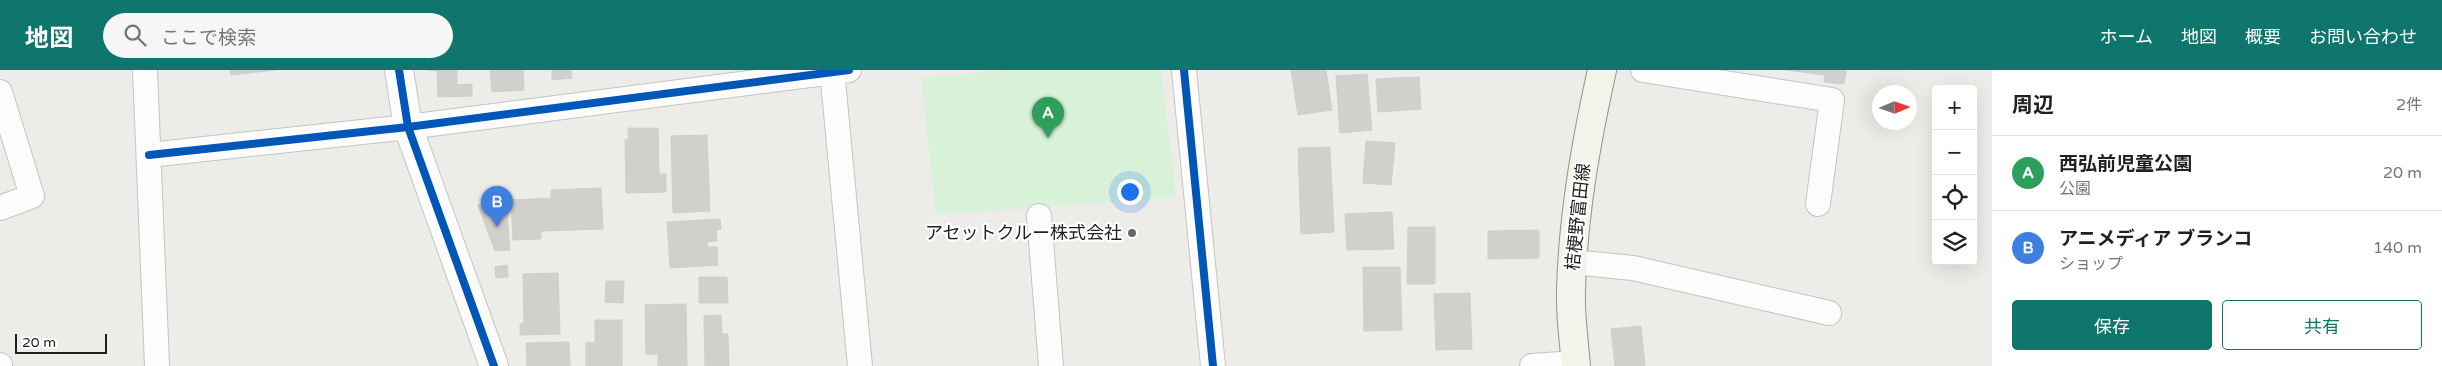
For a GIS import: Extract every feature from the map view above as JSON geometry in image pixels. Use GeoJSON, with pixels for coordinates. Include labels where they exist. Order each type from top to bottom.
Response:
{"type":"FeatureCollection","features":[{"type":"Feature","properties":{"kind":"main road","name":"桔梗野富田線"},"geometry":{"type":"LineString","coordinates":[[1576,364],[1571,292],[1576,212],[1589,130],[1602,70]]}},
{"type":"Feature","properties":{"kind":"street"},"geometry":{"type":"LineString","coordinates":[[145,70],[157,366]]}},
{"type":"Feature","properties":{"kind":"street"},"geometry":{"type":"LineString","coordinates":[[400,70],[408,127],[494,366]]}},
{"type":"Feature","properties":{"kind":"street"},"geometry":{"type":"LineString","coordinates":[[1184,70],[1213,366]]}},
{"type":"Feature","properties":{"kind":"street"},"geometry":{"type":"LineString","coordinates":[[1643,70],[1832,100],[1818,204]]}},
{"type":"Feature","properties":{"kind":"street"},"geometry":{"type":"LineString","coordinates":[[149,155],[408,127],[838,71],[860,366]]}},
{"type":"Feature","properties":{"kind":"street"},"geometry":{"type":"LineString","coordinates":[[0,92],[32,196],[0,208]]}},
{"type":"Feature","properties":{"kind":"street"},"geometry":{"type":"LineString","coordinates":[[1039,216],[1051,366]]}},
{"type":"Feature","properties":{"kind":"street"},"geometry":{"type":"LineString","coordinates":[[1572,262],[1633,268],[1829,313]]}},
{"type":"Feature","properties":{"kind":"street"},"geometry":{"type":"LineString","coordinates":[[1532,366],[1576,364]]}},
{"type":"Feature","properties":{"kind":"green space"},"geometry":{"type":"Polygon","coordinates":[[[1005,70],[1161,70],[1176,197],[936,215],[921,78],[1005,70]]]}},
{"type":"Feature","properties":{"kind":"building"},"geometry":{"type":"Polygon","coordinates":[[[230,70],[276,70],[231,75],[230,70]]]}},
{"type":"Feature","properties":{"kind":"building"},"geometry":{"type":"Polygon","coordinates":[[[428,70],[457,70],[457,85],[472,84],[472,96],[438,97],[437,71],[428,70]]]}},
{"type":"Feature","properties":{"kind":"building"},"geometry":{"type":"Polygon","coordinates":[[[490,70],[523,70],[524,90],[492,92],[490,70]]]}},
{"type":"Feature","properties":{"kind":"building"},"geometry":{"type":"Polygon","coordinates":[[[552,70],[571,70],[572,78],[552,80],[552,70]]]}},
{"type":"Feature","properties":{"kind":"building"},"geometry":{"type":"Polygon","coordinates":[[[1291,70],[1326,70],[1332,110],[1298,115],[1291,70]]]}},
{"type":"Feature","properties":{"kind":"building"},"geometry":{"type":"Polygon","coordinates":[[[1786,70],[1846,70],[1844,84],[1824,82],[1825,75],[1786,70]]]}},
{"type":"Feature","properties":{"kind":"building"},"geometry":{"type":"Polygon","coordinates":[[[1367,74],[1372,130],[1340,133],[1336,76],[1367,74]]]}},
{"type":"Feature","properties":{"kind":"building"},"geometry":{"type":"Polygon","coordinates":[[[1419,77],[1421,109],[1378,112],[1376,79],[1419,77]]]}},
{"type":"Feature","properties":{"kind":"building"},"geometry":{"type":"Polygon","coordinates":[[[628,128],[658,128],[659,174],[666,174],[666,192],[626,193],[625,140],[629,139],[628,128]]]}},
{"type":"Feature","properties":{"kind":"building"},"geometry":{"type":"Polygon","coordinates":[[[707,135],[710,211],[673,213],[671,136],[707,135]]]}},
{"type":"Feature","properties":{"kind":"building"},"geometry":{"type":"Polygon","coordinates":[[[1366,141],[1395,143],[1391,185],[1363,183],[1366,141]]]}},
{"type":"Feature","properties":{"kind":"building"},"geometry":{"type":"Polygon","coordinates":[[[1330,147],[1334,232],[1301,234],[1298,148],[1330,147]]]}},
{"type":"Feature","properties":{"kind":"building"},"geometry":{"type":"Polygon","coordinates":[[[601,188],[603,229],[541,231],[541,239],[513,240],[511,200],[551,198],[551,190],[601,188]]]}},
{"type":"Feature","properties":{"kind":"building"},"geometry":{"type":"Polygon","coordinates":[[[506,202],[510,250],[495,251],[478,205],[506,202]]]}},
{"type":"Feature","properties":{"kind":"building"},"geometry":{"type":"Polygon","coordinates":[[[1392,212],[1394,249],[1347,250],[1345,214],[1392,212]]]}},
{"type":"Feature","properties":{"kind":"building"},"geometry":{"type":"Polygon","coordinates":[[[720,219],[721,229],[716,230],[717,241],[707,242],[708,247],[717,247],[718,265],[670,268],[667,222],[720,219]]]}},
{"type":"Feature","properties":{"kind":"building"},"geometry":{"type":"Polygon","coordinates":[[[1408,227],[1435,227],[1435,284],[1407,284],[1408,227]]]}},
{"type":"Feature","properties":{"kind":"building"},"geometry":{"type":"Polygon","coordinates":[[[1539,230],[1539,258],[1488,259],[1488,231],[1539,230]]]}},
{"type":"Feature","properties":{"kind":"building"},"geometry":{"type":"Polygon","coordinates":[[[507,265],[508,277],[496,278],[495,267],[507,265]]]}},
{"type":"Feature","properties":{"kind":"building"},"geometry":{"type":"Polygon","coordinates":[[[1363,267],[1400,267],[1402,330],[1364,331],[1363,267]]]}},
{"type":"Feature","properties":{"kind":"building"},"geometry":{"type":"Polygon","coordinates":[[[558,273],[560,334],[520,335],[520,324],[524,323],[523,274],[558,273]]]}},
{"type":"Feature","properties":{"kind":"building"},"geometry":{"type":"Polygon","coordinates":[[[699,277],[727,277],[728,303],[699,303],[699,277]]]}},
{"type":"Feature","properties":{"kind":"building"},"geometry":{"type":"Polygon","coordinates":[[[606,281],[624,281],[623,303],[605,302],[606,281]]]}},
{"type":"Feature","properties":{"kind":"building"},"geometry":{"type":"Polygon","coordinates":[[[1470,293],[1472,349],[1436,350],[1434,294],[1470,293]]]}},
{"type":"Feature","properties":{"kind":"building"},"geometry":{"type":"Polygon","coordinates":[[[686,304],[687,366],[658,366],[658,354],[646,354],[645,305],[686,304]]]}},
{"type":"Feature","properties":{"kind":"building"},"geometry":{"type":"Polygon","coordinates":[[[721,315],[722,334],[728,334],[729,366],[705,366],[704,316],[721,315]]]}},
{"type":"Feature","properties":{"kind":"building"},"geometry":{"type":"Polygon","coordinates":[[[595,320],[622,320],[622,366],[586,366],[586,342],[595,343],[595,320]]]}},
{"type":"Feature","properties":{"kind":"building"},"geometry":{"type":"Polygon","coordinates":[[[1641,326],[1645,366],[1615,366],[1611,329],[1641,326]]]}},
{"type":"Feature","properties":{"kind":"building"},"geometry":{"type":"Polygon","coordinates":[[[569,342],[570,366],[527,366],[526,343],[569,342]]]}},
{"type":"Feature","properties":{"kind":"cycle path"},"geometry":{"type":"LineString","coordinates":[[399,70],[408,127],[494,366]]}},
{"type":"Feature","properties":{"kind":"cycle path"},"geometry":{"type":"LineString","coordinates":[[149,155],[408,127],[849,70]]}},
{"type":"Feature","properties":{"kind":"cycle path"},"geometry":{"type":"LineString","coordinates":[[1184,70],[1213,366]]}},
{"type":"Feature","properties":{"kind":"place","name":"西弘前児童公園"},"geometry":{"type":"Point","coordinates":[1048,138]}},
{"type":"Feature","properties":{"kind":"place","name":"アニメディア ブランコ"},"geometry":{"type":"Point","coordinates":[497,227]}},
{"type":"Feature","properties":{"kind":"place","name":"アセットクルー株式会社"},"geometry":{"type":"Point","coordinates":[1132,233]}}]}
